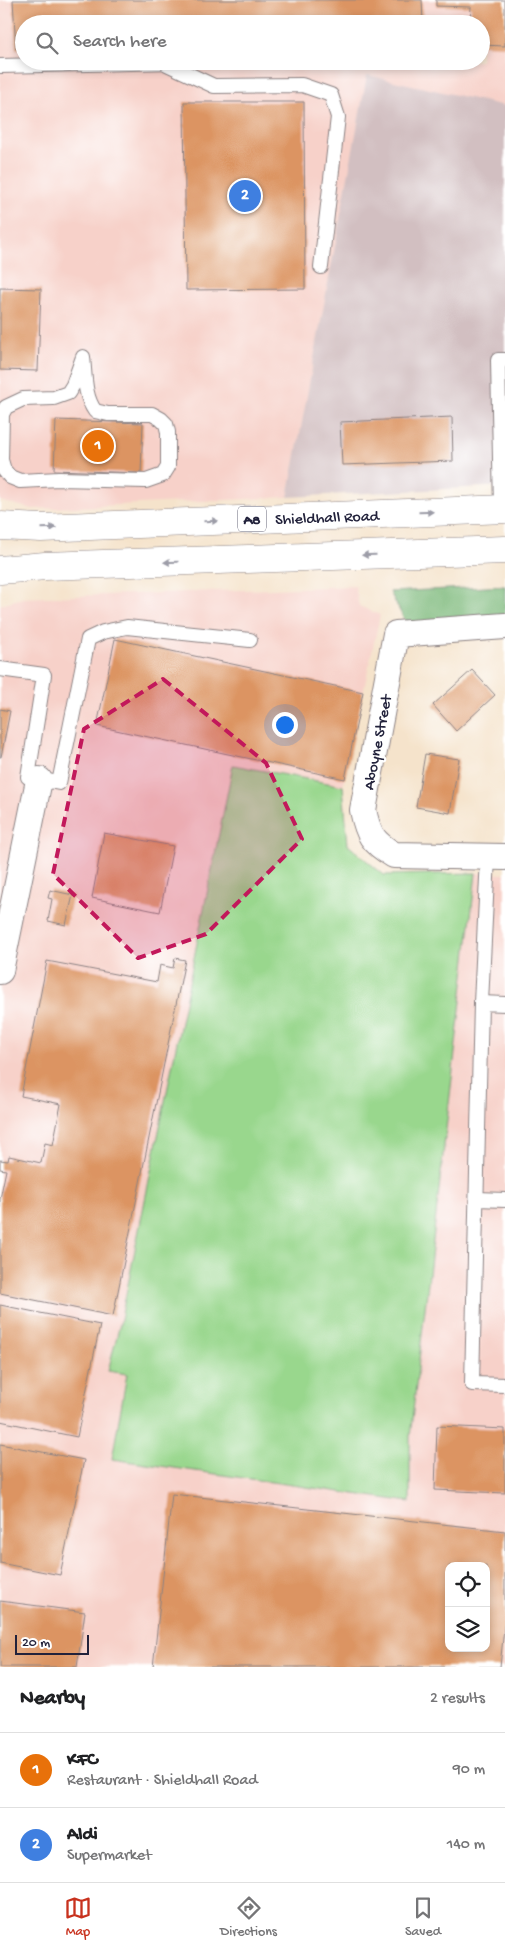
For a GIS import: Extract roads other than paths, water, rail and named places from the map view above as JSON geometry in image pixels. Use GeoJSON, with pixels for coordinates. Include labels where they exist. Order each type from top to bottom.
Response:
{"type":"FeatureCollection","features":[{"type":"Feature","properties":{"kind":"main road","name":"Shieldhall Road"},"geometry":{"type":"LineString","coordinates":[[0,526],[41,528],[503,509]]}},
{"type":"Feature","properties":{"kind":"main road"},"geometry":{"type":"LineString","coordinates":[[394,513],[396,554]]}},
{"type":"Feature","properties":{"kind":"main road"},"geometry":{"type":"LineString","coordinates":[[0,570],[45,566],[505,550]]}},
{"type":"Feature","properties":{"kind":"street","name":"Aboyne Street"},"geometry":{"type":"LineString","coordinates":[[496,857],[394,854],[379,846],[367,828],[363,810],[396,634],[505,626]]}},
{"type":"Feature","properties":{"kind":"street"},"geometry":{"type":"LineString","coordinates":[[0,971],[39,780]]}},
{"type":"Feature","properties":{"kind":"lane"},"geometry":{"type":"LineString","coordinates":[[0,66],[15,66]]}},
{"type":"Feature","properties":{"kind":"lane"},"geometry":{"type":"LineString","coordinates":[[187,70],[214,86],[302,85],[331,95],[338,117],[321,267]]}},
{"type":"Feature","properties":{"kind":"lane"},"geometry":{"type":"LineString","coordinates":[[83,356],[87,394],[90,404],[95,411],[108,414],[152,414],[166,424],[168,432],[168,467],[163,475],[146,481],[59,479],[20,481],[10,477],[4,470],[1,460],[2,414],[6,407],[23,399],[54,398],[68,393],[83,356]]}},
{"type":"Feature","properties":{"kind":"lane"},"geometry":{"type":"LineString","coordinates":[[503,509],[498,360],[505,360]]}},
{"type":"Feature","properties":{"kind":"lane"},"geometry":{"type":"LineString","coordinates":[[0,669],[44,675],[28,777],[59,782],[88,639],[102,632],[127,626],[250,640]]}},
{"type":"Feature","properties":{"kind":"lane"},"geometry":{"type":"LineString","coordinates":[[496,857],[481,1003],[472,1384],[505,1385]]}},
{"type":"Feature","properties":{"kind":"lane"},"geometry":{"type":"LineString","coordinates":[[481,1003],[505,1004]]}},
{"type":"Feature","properties":{"kind":"lane"},"geometry":{"type":"LineString","coordinates":[[477,1199],[505,1200]]}},
{"type":"Feature","properties":{"kind":"place","name":"Aldi"},"geometry":{"type":"Point","coordinates":[245,196]}},
{"type":"Feature","properties":{"kind":"place","name":"KFC"},"geometry":{"type":"Point","coordinates":[98,446]}}]}
